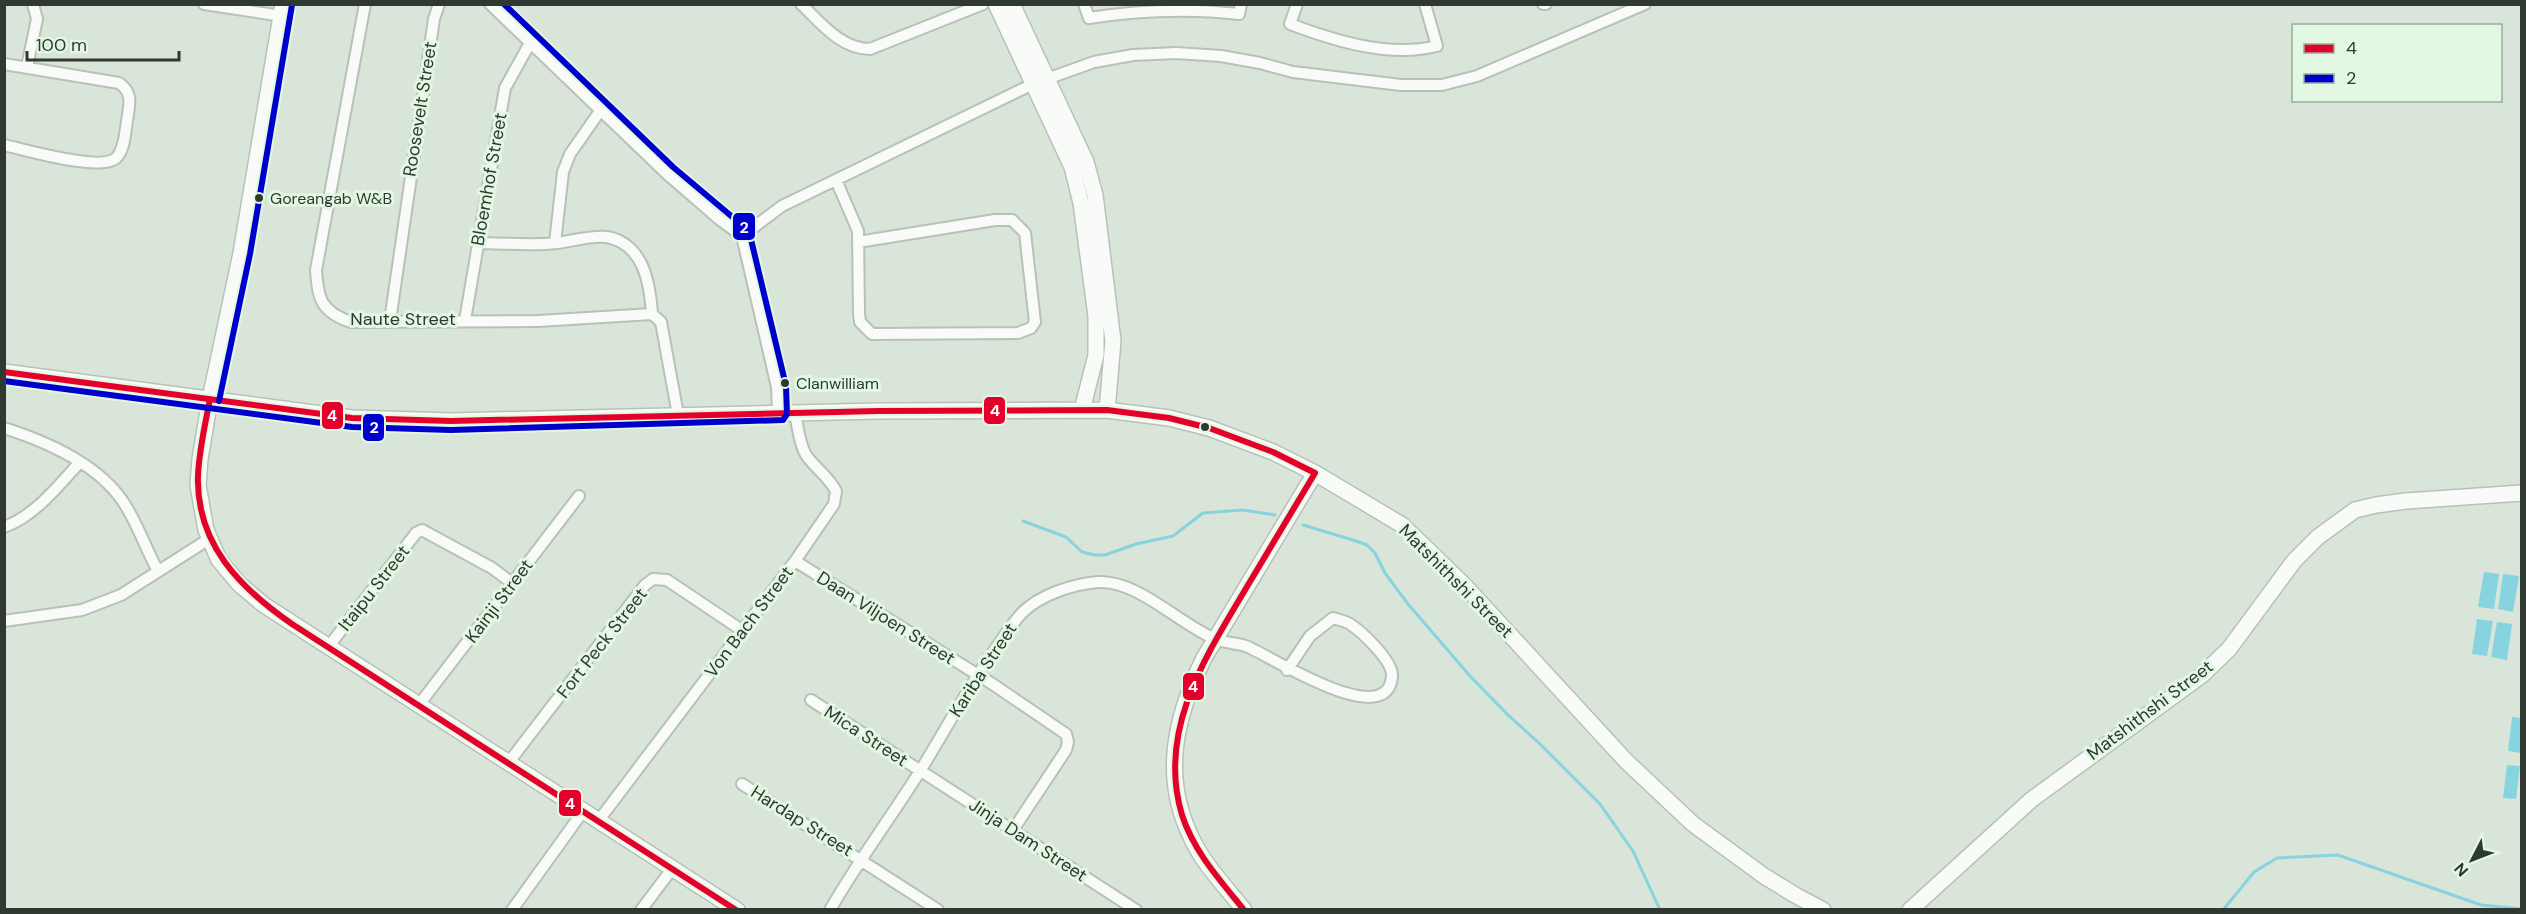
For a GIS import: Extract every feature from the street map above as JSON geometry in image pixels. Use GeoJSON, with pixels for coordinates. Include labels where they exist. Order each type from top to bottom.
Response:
{"type":"FeatureCollection","features":[{"type":"Feature","properties":{"kind":"main road"},"geometry":{"type":"LineString","coordinates":[[996,4],[1086,162],[1095,195],[1113,341],[1107,410]]}},
{"type":"Feature","properties":{"kind":"main road"},"geometry":{"type":"LineString","coordinates":[[1012,4],[1072,167],[1081,203],[1096,316],[1096,355],[1082,410]]}},
{"type":"Feature","properties":{"kind":"main road"},"geometry":{"type":"LineString","coordinates":[[282,10],[241,253],[210,399],[200,459],[198,485],[209,539],[219,560],[239,584],[264,605],[737,909]]}},
{"type":"Feature","properties":{"kind":"main road","name":"Matshithshi Street"},"geometry":{"type":"LineString","coordinates":[[4,372],[352,418],[451,421],[878,411],[1107,410],[1169,418],[1209,429],[1273,452],[1315,473],[1402,525],[1466,587],[1626,761],[1693,824],[1764,876],[1795,896],[1823,909]]}},
{"type":"Feature","properties":{"kind":"main road"},"geometry":{"type":"LineString","coordinates":[[1244,909],[1192,839],[1182,811],[1175,777],[1176,735],[1191,685],[1215,639],[1315,473]]}},
{"type":"Feature","properties":{"kind":"main road","name":"Matshithshi Street"},"geometry":{"type":"LineString","coordinates":[[1910,909],[2031,800],[2202,675],[2229,649],[2294,561],[2318,537],[2355,510],[2415,500],[2522,493]]}},
{"type":"Feature","properties":{"kind":"street"},"geometry":{"type":"LineString","coordinates":[[27,68],[37,19],[33,4]]}},
{"type":"Feature","properties":{"kind":"street"},"geometry":{"type":"LineString","coordinates":[[204,4],[282,10]]}},
{"type":"Feature","properties":{"kind":"street","name":"Naute Street"},"geometry":{"type":"LineString","coordinates":[[365,4],[316,270],[321,302],[334,316],[351,322],[538,321],[652,314]]}},
{"type":"Feature","properties":{"kind":"street","name":"Roosevelt Street"},"geometry":{"type":"LineString","coordinates":[[390,321],[432,31],[439,4]]}},
{"type":"Feature","properties":{"kind":"street"},"geometry":{"type":"LineString","coordinates":[[490,4],[667,174],[742,236],[777,387],[778,413]]}},
{"type":"Feature","properties":{"kind":"street"},"geometry":{"type":"LineString","coordinates":[[801,4],[838,38],[849,46],[860,49],[870,48],[983,4]]}},
{"type":"Feature","properties":{"kind":"street"},"geometry":{"type":"LineString","coordinates":[[1084,4],[1089,18],[1163,9],[1239,14],[1241,4]]}},
{"type":"Feature","properties":{"kind":"street"},"geometry":{"type":"LineString","coordinates":[[1297,4],[1290,24],[1322,36],[1367,47],[1423,50],[1437,46],[1425,4]]}},
{"type":"Feature","properties":{"kind":"street"},"geometry":{"type":"LineString","coordinates":[[742,236],[782,206],[1040,81],[1094,62],[1133,55],[1176,53],[1221,56],[1293,72],[1401,86],[1442,85],[1477,76],[1645,4]]}},
{"type":"Feature","properties":{"kind":"street","name":"Bloemhof Street"},"geometry":{"type":"LineString","coordinates":[[465,320],[505,88],[530,43]]}},
{"type":"Feature","properties":{"kind":"street"},"geometry":{"type":"LineString","coordinates":[[4,64],[119,83],[125,88],[130,98],[124,140],[118,157],[108,163],[92,164],[4,145]]}},
{"type":"Feature","properties":{"kind":"street"},"geometry":{"type":"LineString","coordinates":[[555,243],[563,172],[570,154],[600,111]]}},
{"type":"Feature","properties":{"kind":"street"},"geometry":{"type":"LineString","coordinates":[[836,180],[858,231],[858,242],[860,322],[872,334],[1018,333],[1031,328],[1035,322],[1025,233],[1012,220],[995,220],[858,242]]}},
{"type":"Feature","properties":{"kind":"street"},"geometry":{"type":"LineString","coordinates":[[478,243],[555,243],[609,237],[635,254],[644,266],[651,289],[652,314],[661,322],[678,415]]}},
{"type":"Feature","properties":{"kind":"street","name":"Von Bach Street"},"geometry":{"type":"LineString","coordinates":[[599,820],[743,631],[834,504],[836,491],[807,455],[795,414]]}},
{"type":"Feature","properties":{"kind":"street"},"geometry":{"type":"LineString","coordinates":[[4,428],[35,438],[80,462],[106,482],[127,508],[158,572]]}},
{"type":"Feature","properties":{"kind":"street"},"geometry":{"type":"LineString","coordinates":[[4,527],[19,522],[54,491],[80,462]]}},
{"type":"Feature","properties":{"kind":"street","name":"Kainji Street"},"geometry":{"type":"LineString","coordinates":[[418,706],[579,496]]}},
{"type":"Feature","properties":{"kind":"street","name":"Itaipu Street"},"geometry":{"type":"LineString","coordinates":[[329,646],[416,533],[422,530],[492,568],[512,583]]}},
{"type":"Feature","properties":{"kind":"street"},"geometry":{"type":"LineString","coordinates":[[4,621],[82,610],[121,595],[209,539]]}},
{"type":"Feature","properties":{"kind":"street","name":"Daan Viljoen Street"},"geometry":{"type":"LineString","coordinates":[[795,561],[978,675],[1066,734],[1068,742],[1066,750],[1013,831]]}},
{"type":"Feature","properties":{"kind":"street","name":"Fort Peck Street"},"geometry":{"type":"LineString","coordinates":[[509,762],[645,585],[653,579],[667,580],[743,631]]}},
{"type":"Feature","properties":{"kind":"street","name":"Kariba Street"},"geometry":{"type":"LineString","coordinates":[[830,909],[920,771],[978,675],[1023,611],[1045,598],[1080,585],[1100,582],[1123,587],[1215,639],[1247,646],[1287,670],[1349,694],[1372,696],[1385,692],[1390,686],[1392,673],[1387,661],[1365,636],[1349,623],[1333,618],[1310,636],[1287,670]]}},
{"type":"Feature","properties":{"kind":"street","name":"Mica Street"},"geometry":{"type":"LineString","coordinates":[[811,700],[920,771]]}},
{"type":"Feature","properties":{"kind":"street","name":"Jinja Dam Street"},"geometry":{"type":"LineString","coordinates":[[920,771],[1136,909]]}},
{"type":"Feature","properties":{"kind":"street","name":"Hardap Street"},"geometry":{"type":"LineString","coordinates":[[742,784],[862,859]]}},
{"type":"Feature","properties":{"kind":"street"},"geometry":{"type":"LineString","coordinates":[[512,909],[584,810]]}},
{"type":"Feature","properties":{"kind":"street"},"geometry":{"type":"LineString","coordinates":[[862,859],[938,909]]}},
{"type":"Feature","properties":{"kind":"street"},"geometry":{"type":"LineString","coordinates":[[641,909],[672,869]]}},
{"type":"Feature","properties":{"kind":"water"},"geometry":{"type":"Polygon","coordinates":[[[2484,572],[2499,574],[2494,609],[2478,607],[2484,572]]]}},
{"type":"Feature","properties":{"kind":"water"},"geometry":{"type":"Polygon","coordinates":[[[2503,574],[2519,576],[2513,612],[2498,609],[2503,574]]]}},
{"type":"Feature","properties":{"kind":"water"},"geometry":{"type":"Polygon","coordinates":[[[2477,619],[2493,621],[2487,656],[2472,654],[2477,619]]]}},
{"type":"Feature","properties":{"kind":"water"},"geometry":{"type":"Polygon","coordinates":[[[2497,622],[2512,624],[2507,660],[2491,657],[2497,622]]]}},
{"type":"Feature","properties":{"kind":"water"},"geometry":{"type":"Polygon","coordinates":[[[2512,717],[2521,718],[2521,753],[2508,751],[2512,717]]]}},
{"type":"Feature","properties":{"kind":"water"},"geometry":{"type":"Polygon","coordinates":[[[2507,765],[2520,766],[2516,799],[2503,798],[2507,765]]]}},
{"type":"Feature","properties":{"kind":"waterway"},"geometry":{"type":"LineString","coordinates":[[1023,521],[1066,537],[1082,552],[1105,555],[1136,544],[1173,536],[1203,513],[1243,510],[1275,515]]}},
{"type":"Feature","properties":{"kind":"waterway"},"geometry":{"type":"LineString","coordinates":[[1303,525],[1367,545],[1375,553],[1385,573],[1408,604],[1470,676],[1600,804],[1633,851],[1660,910]]}},
{"type":"Feature","properties":{"kind":"waterway"},"geometry":{"type":"LineString","coordinates":[[2223,910],[2254,872],[2277,858],[2338,855],[2481,905],[2522,909]]}},
{"type":"Feature","properties":{"kind":"transit line","name":"2"},"geometry":{"type":"LineString","coordinates":[[4,381],[352,427],[451,430],[783,420],[787,414],[786,386],[749,231],[673,167],[504,4]]}},
{"type":"Feature","properties":{"kind":"transit line","name":"2"},"geometry":{"type":"LineString","coordinates":[[219,401],[250,254],[292,5]]}},
{"type":"Feature","properties":{"kind":"transit line","name":"4"},"geometry":{"type":"LineString","coordinates":[[4,372],[352,418],[451,421],[878,411],[1107,410],[1169,418],[1209,428],[1273,452],[1315,473]]}},
{"type":"Feature","properties":{"kind":"transit line","name":"4"},"geometry":{"type":"LineString","coordinates":[[210,399],[202,438],[198,476],[199,500],[213,543],[225,562],[255,595],[292,624],[736,910]]}},
{"type":"Feature","properties":{"kind":"transit line","name":"4"},"geometry":{"type":"LineString","coordinates":[[1244,910],[1217,877],[1193,841],[1182,815],[1176,784],[1176,755],[1180,726],[1200,670],[1214,643],[1315,473]]}},
{"type":"Feature","properties":{"kind":"place","name":"Goreangab W&B"},"geometry":{"type":"Point","coordinates":[259,198]}},
{"type":"Feature","properties":{"kind":"place","name":"Clanwilliam"},"geometry":{"type":"Point","coordinates":[785,383]}}]}
